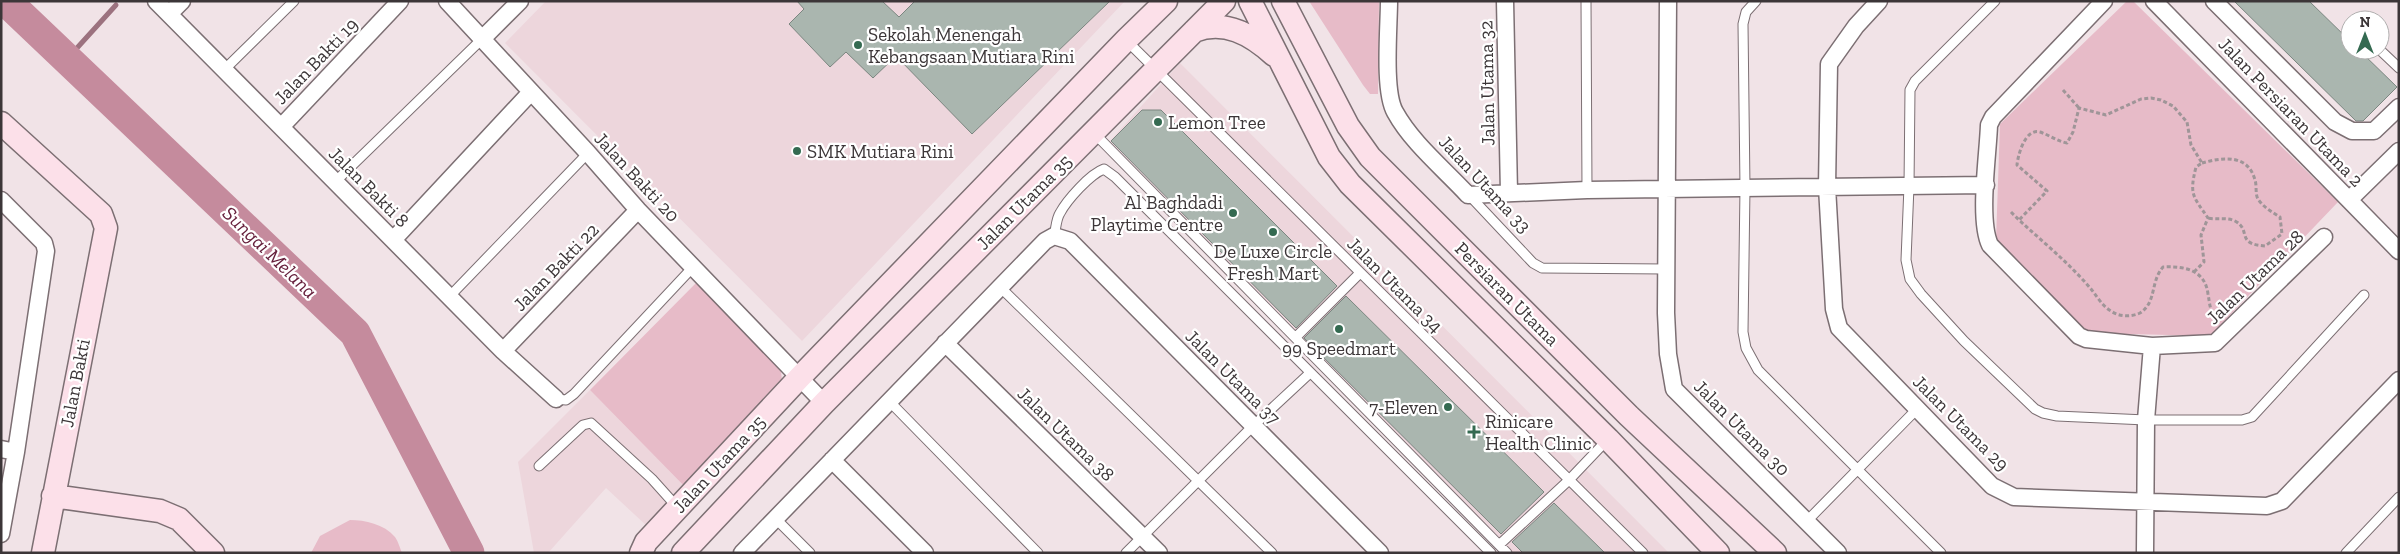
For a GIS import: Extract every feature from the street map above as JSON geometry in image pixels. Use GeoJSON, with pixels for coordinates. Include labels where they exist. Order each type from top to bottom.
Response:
{"type":"FeatureCollection","features":[{"type":"Feature","properties":{"kind":"street","name":"Jalan Bakti 8"},"geometry":{"type":"LineString","coordinates":[[156,1],[503,351],[556,399]]}},
{"type":"Feature","properties":{"kind":"street"},"geometry":{"type":"LineString","coordinates":[[169,14],[182,1]]}},
{"type":"Feature","properties":{"kind":"street","name":"Jalan Bakti 19"},"geometry":{"type":"LineString","coordinates":[[281,127],[400,1]]}},
{"type":"Feature","properties":{"kind":"street","name":"Jalan Bakti 20"},"geometry":{"type":"LineString","coordinates":[[447,1],[588,153],[638,210],[800,377]]}},
{"type":"Feature","properties":{"kind":"street"},"geometry":{"type":"LineString","coordinates":[[482,39],[520,1]]}},
{"type":"Feature","properties":{"kind":"street","name":"Jalan Utama 35"},"geometry":{"type":"LineString","coordinates":[[641,553],[646,542],[800,377],[1166,1]]}},
{"type":"Feature","properties":{"kind":"street","name":"Jalan Utama 35"},"geometry":{"type":"LineString","coordinates":[[683,553],[824,403],[1224,1]]}},
{"type":"Feature","properties":{"kind":"street","name":"Persiaran Utama"},"geometry":{"type":"LineString","coordinates":[[1250,1],[1330,157],[1350,184],[1608,439],[1718,553]]}},
{"type":"Feature","properties":{"kind":"street","name":"Persiaran Utama"},"geometry":{"type":"LineString","coordinates":[[1283,1],[1348,126],[1370,157],[1629,416],[1775,553]]}},
{"type":"Feature","properties":{"kind":"street","name":"Jalan Utama 33"},"geometry":{"type":"LineString","coordinates":[[1389,1],[1389,93],[1394,111],[1416,140],[1468,195]]}},
{"type":"Feature","properties":{"kind":"street","name":"Jalan Utama 32"},"geometry":{"type":"LineString","coordinates":[[1505,1],[1509,193]]}},
{"type":"Feature","properties":{"kind":"street","name":"Jalan Utama 30"},"geometry":{"type":"LineString","coordinates":[[1668,1],[1666,269],[1668,354],[1674,389],[1838,553]]}},
{"type":"Feature","properties":{"kind":"street","name":"Jalan Utama 29"},"geometry":{"type":"LineString","coordinates":[[1879,1],[1856,26],[1829,64],[1827,187],[1834,309],[1839,328],[1992,486],[2014,497],[2267,506],[2282,501],[2399,380]]}},
{"type":"Feature","properties":{"kind":"street","name":"Jalan Utama 28"},"geometry":{"type":"LineString","coordinates":[[2104,1],[1993,117],[1990,125],[1986,185],[1985,235],[1990,245],[2079,336],[2086,339],[2152,346],[2215,343],[2324,237]]}},
{"type":"Feature","properties":{"kind":"street","name":"Jalan Persiaran Utama 2"},"geometry":{"type":"LineString","coordinates":[[2154,1],[2399,251]]}},
{"type":"Feature","properties":{"kind":"street"},"geometry":{"type":"LineString","coordinates":[[2214,1],[2335,122],[2352,131],[2374,131],[2399,107]]}},
{"type":"Feature","properties":{"kind":"street"},"geometry":{"type":"LineString","coordinates":[[1194,31],[1207,26],[1229,28],[1258,40],[1279,60]]}},
{"type":"Feature","properties":{"kind":"street"},"geometry":{"type":"LineString","coordinates":[[393,240],[531,92]]}},
{"type":"Feature","properties":{"kind":"street","name":"Jalan Bakti"},"geometry":{"type":"LineString","coordinates":[[1,123],[101,214],[106,228],[43,553]]}},
{"type":"Feature","properties":{"kind":"street"},"geometry":{"type":"LineString","coordinates":[[2349,200],[2399,151]]}},
{"type":"Feature","properties":{"kind":"street"},"geometry":{"type":"LineString","coordinates":[[1468,195],[1587,190],[1986,185]]}},
{"type":"Feature","properties":{"kind":"street"},"geometry":{"type":"LineString","coordinates":[[1,200],[44,243],[46,251],[9,450],[1,534]]}},
{"type":"Feature","properties":{"kind":"street","name":"Jalan Bakti 22"},"geometry":{"type":"LineString","coordinates":[[503,351],[638,210]]}},
{"type":"Feature","properties":{"kind":"street"},"geometry":{"type":"LineString","coordinates":[[742,553],[1044,241],[1054,236]]}},
{"type":"Feature","properties":{"kind":"street","name":"Jalan Utama 37"},"geometry":{"type":"LineString","coordinates":[[1054,236],[1070,241],[1380,553]]}},
{"type":"Feature","properties":{"kind":"street","name":"Jalan Utama 38"},"geometry":{"type":"LineString","coordinates":[[945,343],[1159,553]]}},
{"type":"Feature","properties":{"kind":"street"},"geometry":{"type":"LineString","coordinates":[[2145,553],[2146,420],[2152,346]]}},
{"type":"Feature","properties":{"kind":"street"},"geometry":{"type":"LineString","coordinates":[[800,377],[824,403]]}},
{"type":"Feature","properties":{"kind":"street"},"geometry":{"type":"LineString","coordinates":[[832,460],[925,553]]}},
{"type":"Feature","properties":{"kind":"street"},"geometry":{"type":"LineString","coordinates":[[53,496],[160,511],[179,519],[213,553]]}},
{"type":"Feature","properties":{"kind":"lane"},"geometry":{"type":"LineString","coordinates":[[224,70],[294,1]]}},
{"type":"Feature","properties":{"kind":"lane"},"geometry":{"type":"LineString","coordinates":[[1586,1],[1587,190]]}},
{"type":"Feature","properties":{"kind":"lane"},"geometry":{"type":"LineString","coordinates":[[1756,1],[1746,12],[1743,24],[1745,188],[1743,332],[1746,348],[1758,370],[1941,553]]}},
{"type":"Feature","properties":{"kind":"lane"},"geometry":{"type":"LineString","coordinates":[[1995,1],[1916,81],[1910,90],[1906,260],[1910,279],[1921,294],[1964,341],[2035,409],[2057,416],[2146,420],[2242,420],[2252,417],[2364,296]]}},
{"type":"Feature","properties":{"kind":"lane"},"geometry":{"type":"LineString","coordinates":[[336,182],[482,39]]}},
{"type":"Feature","properties":{"kind":"lane","name":"Jalan Utama 34"},"geometry":{"type":"LineString","coordinates":[[1126,40],[1643,553]]}},
{"type":"Feature","properties":{"kind":"lane"},"geometry":{"type":"LineString","coordinates":[[1094,133],[1507,553]]}},
{"type":"Feature","properties":{"kind":"lane"},"geometry":{"type":"LineString","coordinates":[[450,296],[588,153]]}},
{"type":"Feature","properties":{"kind":"lane"},"geometry":{"type":"LineString","coordinates":[[1054,236],[1060,213],[1088,179],[1095,172],[1104,169],[1491,553]]}},
{"type":"Feature","properties":{"kind":"lane","name":"Jalan Utama 33"},"geometry":{"type":"LineString","coordinates":[[1468,195],[1533,263],[1542,268],[1666,269]]}},
{"type":"Feature","properties":{"kind":"lane"},"geometry":{"type":"LineString","coordinates":[[556,399],[566,400],[574,394],[694,266]]}},
{"type":"Feature","properties":{"kind":"lane"},"geometry":{"type":"LineString","coordinates":[[1296,337],[1360,273]]}},
{"type":"Feature","properties":{"kind":"lane"},"geometry":{"type":"LineString","coordinates":[[1000,287],[1272,553]]}},
{"type":"Feature","properties":{"kind":"lane"},"geometry":{"type":"LineString","coordinates":[[1126,553],[1253,426],[1310,373]]}},
{"type":"Feature","properties":{"kind":"lane"},"geometry":{"type":"LineString","coordinates":[[889,401],[1038,553]]}},
{"type":"Feature","properties":{"kind":"lane"},"geometry":{"type":"LineString","coordinates":[[1806,522],[1917,409]]}},
{"type":"Feature","properties":{"kind":"lane"},"geometry":{"type":"LineString","coordinates":[[539,466],[583,425],[591,423],[652,479],[678,508]]}},
{"type":"Feature","properties":{"kind":"lane"},"geometry":{"type":"LineString","coordinates":[[1499,545],[1569,480],[1608,439]]}},
{"type":"Feature","properties":{"kind":"lane"},"geometry":{"type":"LineString","coordinates":[[2346,553],[2399,497]]}},
{"type":"Feature","properties":{"kind":"lane"},"geometry":{"type":"LineString","coordinates":[[775,518],[810,553]]}},
{"type":"Feature","properties":{"kind":"path"},"geometry":{"type":"LineString","coordinates":[[2063,90],[2079,108],[2106,115],[2141,99],[2151,98],[2173,106],[2187,122],[2191,145],[2202,163]]}},
{"type":"Feature","properties":{"kind":"path"},"geometry":{"type":"LineString","coordinates":[[2019,220],[2047,191],[2017,165],[2025,139],[2030,134],[2040,132],[2067,143],[2073,132],[2079,108]]}},
{"type":"Feature","properties":{"kind":"path"},"geometry":{"type":"LineString","coordinates":[[2230,158],[2245,164],[2255,178],[2257,197],[2271,212],[2280,217],[2282,234],[2265,246],[2252,245],[2245,239],[2243,228],[2236,221],[2208,218],[2196,203],[2192,191],[2196,167],[2202,163],[2230,158]]}},
{"type":"Feature","properties":{"kind":"path"},"geometry":{"type":"LineString","coordinates":[[2011,212],[2091,289],[2112,312],[2129,316],[2140,312],[2150,303],[2153,282],[2163,267],[2190,268],[2206,286],[2209,306],[2215,316],[2230,328]]}},
{"type":"Feature","properties":{"kind":"path"},"geometry":{"type":"LineString","coordinates":[[2194,272],[2204,262],[2201,235],[2208,218]]}},
{"type":"Feature","properties":{"kind":"shaded area","name":"SMK Mutiara Rini"},"geometry":{"type":"Polygon","coordinates":[[[546,1],[1125,1],[802,341],[505,43],[546,1]]]}},
{"type":"Feature","properties":{"kind":"shaded area"},"geometry":{"type":"Polygon","coordinates":[[[1309,1],[1379,1],[1378,94],[1370,94],[1363,85],[1309,1]]]}},
{"type":"Feature","properties":{"kind":"shaded area"},"geometry":{"type":"Polygon","coordinates":[[[2127,1],[2133,1],[2338,202],[2210,336],[2089,333],[1996,240],[2000,124],[2127,1]]]}},
{"type":"Feature","properties":{"kind":"shaded area"},"geometry":{"type":"Polygon","coordinates":[[[1180,63],[1669,553],[1512,553],[1110,141],[1180,63]]]}},
{"type":"Feature","properties":{"kind":"shaded area"},"geometry":{"type":"Polygon","coordinates":[[[697,282],[781,371],[782,381],[686,488],[590,390],[697,282]]]}},
{"type":"Feature","properties":{"kind":"shaded area"},"geometry":{"type":"Polygon","coordinates":[[[590,390],[686,488],[648,527],[606,488],[548,553],[534,553],[518,462],[590,390]]]}},
{"type":"Feature","properties":{"kind":"shaded area"},"geometry":{"type":"Polygon","coordinates":[[[350,520],[368,522],[385,529],[395,537],[402,553],[311,553],[320,536],[350,520]]]}},
{"type":"Feature","properties":{"kind":"building"},"geometry":{"type":"Polygon","coordinates":[[[797,1],[882,1],[899,17],[915,1],[1110,1],[972,134],[896,56],[873,78],[846,52],[830,67],[789,24],[804,9],[797,1]]]}},
{"type":"Feature","properties":{"kind":"building"},"geometry":{"type":"Polygon","coordinates":[[[2234,1],[2309,1],[2340,31],[2340,60],[2369,60],[2397,87],[2363,121],[2356,121],[2234,1]]]}},
{"type":"Feature","properties":{"kind":"building"},"geometry":{"type":"Polygon","coordinates":[[[1142,110],[1161,110],[1337,286],[1296,328],[1111,141],[1142,110]]]}},
{"type":"Feature","properties":{"kind":"building"},"geometry":{"type":"Polygon","coordinates":[[[1346,296],[1544,492],[1501,534],[1304,338],[1346,296]]]}},
{"type":"Feature","properties":{"kind":"building"},"geometry":{"type":"Polygon","coordinates":[[[1554,503],[1605,553],[1523,553],[1512,542],[1554,503]]]}},
{"type":"Feature","properties":{"kind":"waterway","name":"Sungai Melana"},"geometry":{"type":"LineString","coordinates":[[6,1],[355,333],[469,553]]}},
{"type":"Feature","properties":{"kind":"waterway"},"geometry":{"type":"LineString","coordinates":[[67,59],[116,5]]}},
{"type":"Feature","properties":{"kind":"place","name":"Sekolah Menengah Kebangsaan Mutiara Rini"},"geometry":{"type":"Point","coordinates":[858,45]}},
{"type":"Feature","properties":{"kind":"place","name":"Lemon Tree"},"geometry":{"type":"Point","coordinates":[1158,122]}},
{"type":"Feature","properties":{"kind":"place","name":"SMK Mutiara Rini"},"geometry":{"type":"Point","coordinates":[797,151]}},
{"type":"Feature","properties":{"kind":"place","name":"Al Baghdadi Playtime Centre"},"geometry":{"type":"Point","coordinates":[1233,213]}},
{"type":"Feature","properties":{"kind":"place","name":"De Luxe Circle Fresh Mart"},"geometry":{"type":"Point","coordinates":[1273,232]}},
{"type":"Feature","properties":{"kind":"place","name":"99 Speedmart"},"geometry":{"type":"Point","coordinates":[1339,329]}},
{"type":"Feature","properties":{"kind":"place","name":"7-Eleven"},"geometry":{"type":"Point","coordinates":[1448,407]}},
{"type":"Feature","properties":{"kind":"place","name":"Rinicare Health Clinic"},"geometry":{"type":"Point","coordinates":[1474,432]}}]}
